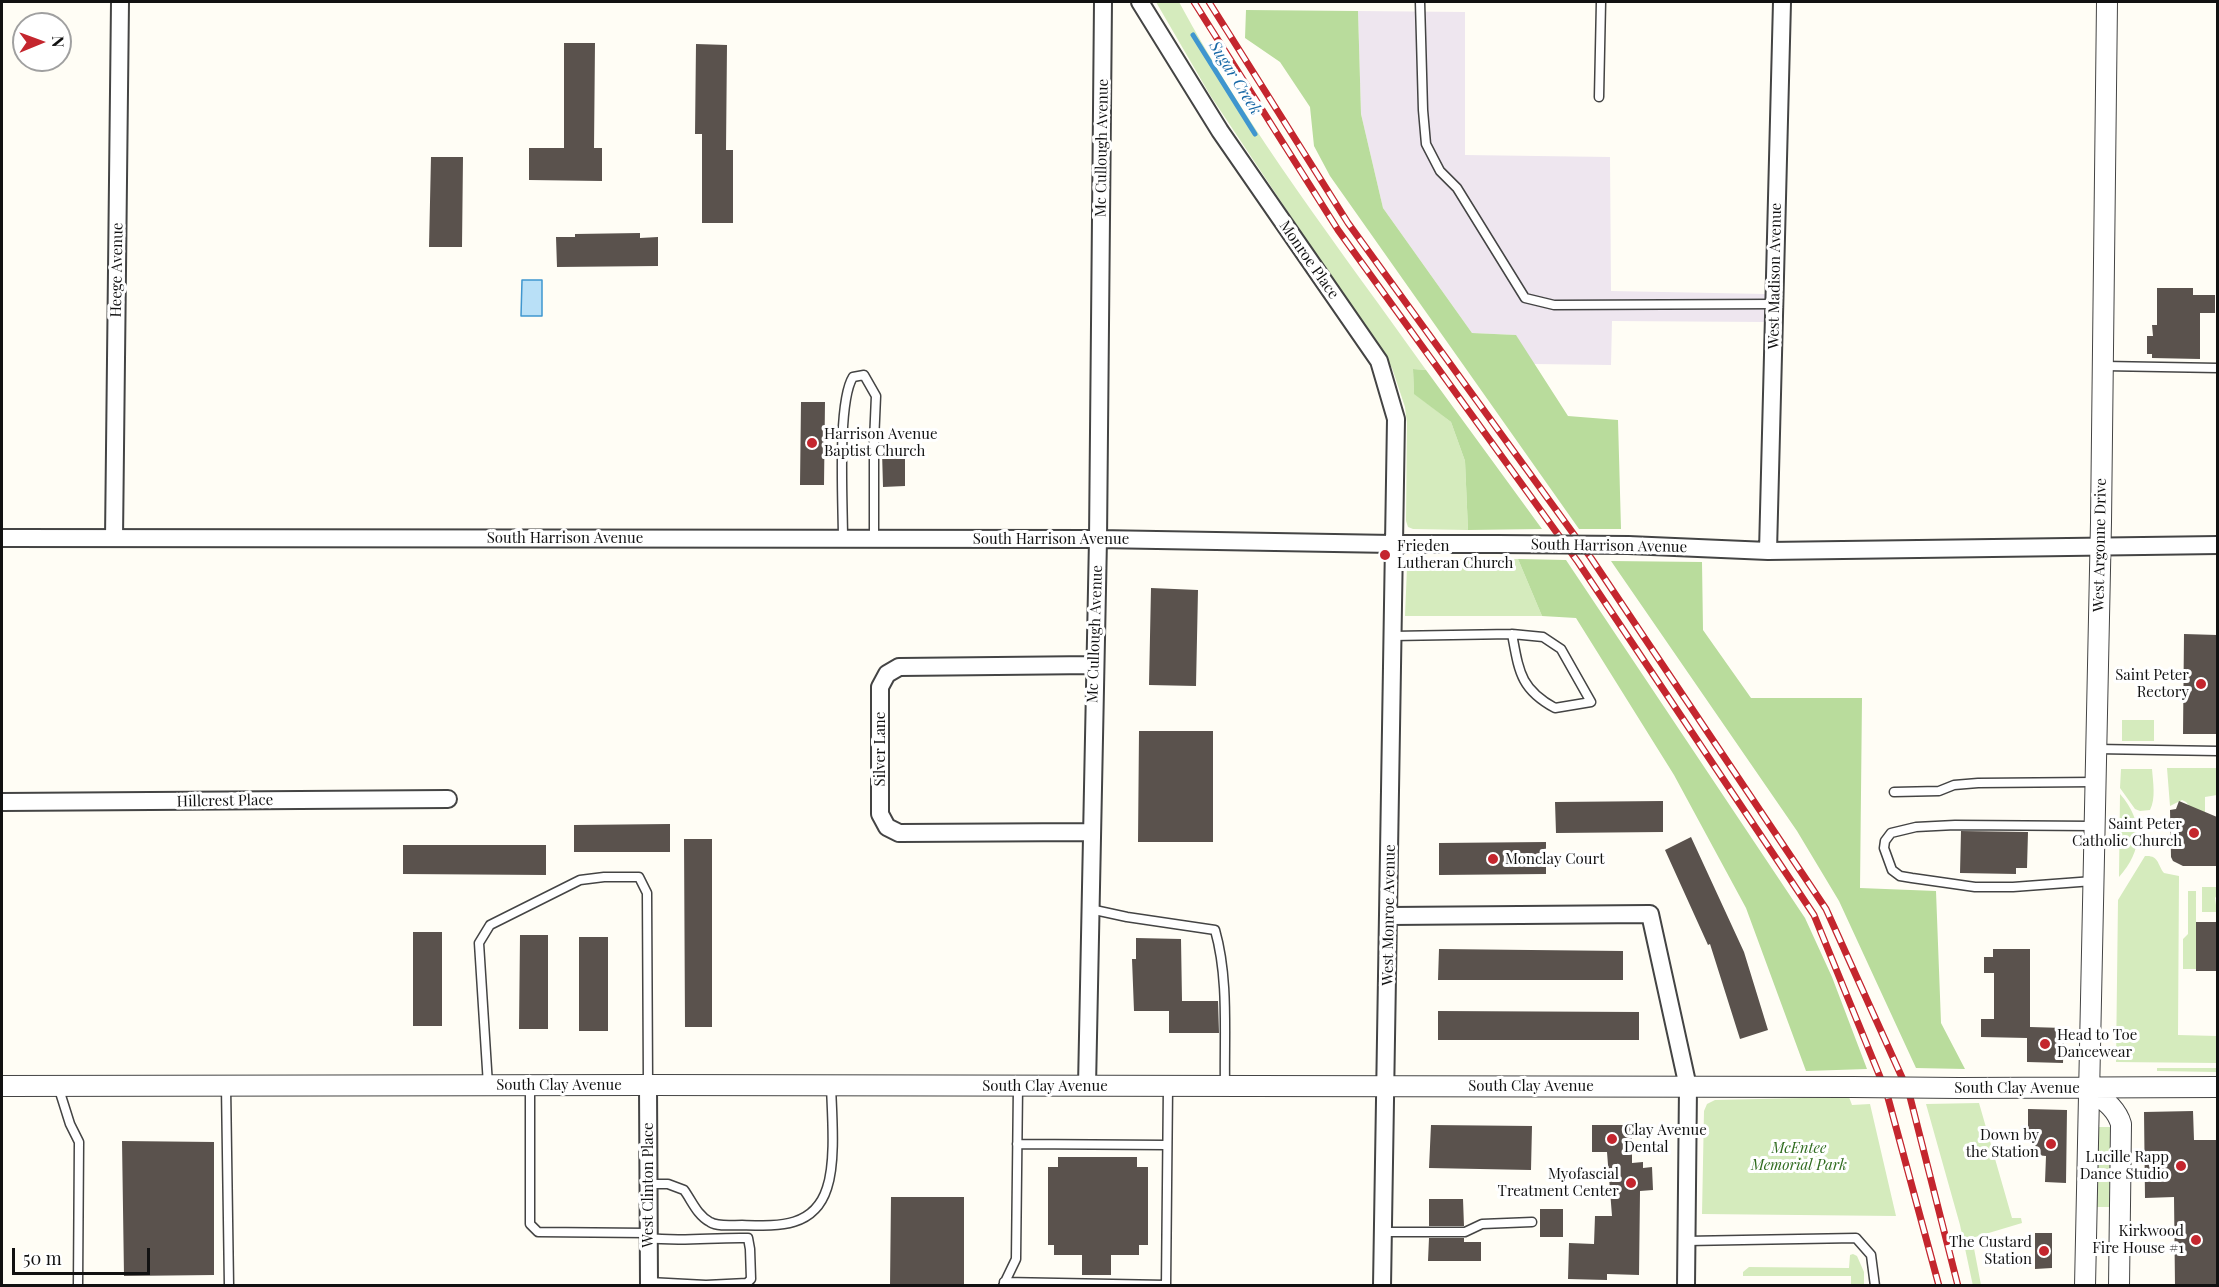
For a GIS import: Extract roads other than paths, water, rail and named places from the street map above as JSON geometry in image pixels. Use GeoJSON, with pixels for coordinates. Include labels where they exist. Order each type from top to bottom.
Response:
{"type":"FeatureCollection","features":[{"type":"Feature","properties":{"kind":"street","name":"Heege Avenue"},"geometry":{"type":"LineString","coordinates":[[114,538],[120,2]]}},
{"type":"Feature","properties":{"kind":"street","name":"Mc Cullough Avenue"},"geometry":{"type":"LineString","coordinates":[[1087,1086],[1098,539],[1103,2]]}},
{"type":"Feature","properties":{"kind":"street","name":"Monroe Place"},"geometry":{"type":"LineString","coordinates":[[1140,2],[1220,130],[1379,361],[1396,419],[1393,544]]}},
{"type":"Feature","properties":{"kind":"street","name":"West Madison Avenue"},"geometry":{"type":"LineString","coordinates":[[1768,551],[1782,2]]}},
{"type":"Feature","properties":{"kind":"street","name":"West Argonne Drive"},"geometry":{"type":"LineString","coordinates":[[2085,1286],[2100,545],[2107,2]]}},
{"type":"Feature","properties":{"kind":"street","name":"South Harrison Avenue"},"geometry":{"type":"LineString","coordinates":[[2,538],[1098,539],[1628,545],[1768,551],[2217,545]]}},
{"type":"Feature","properties":{"kind":"street","name":"West Monroe Avenue"},"geometry":{"type":"LineString","coordinates":[[1382,1286],[1390,916],[1393,544]]}},
{"type":"Feature","properties":{"kind":"street","name":"Silver Lane"},"geometry":{"type":"LineString","coordinates":[[1091,832],[899,833],[887,827],[880,814],[880,687],[887,674],[899,667],[1094,665]]}},
{"type":"Feature","properties":{"kind":"street","name":"Hillcrest Place"},"geometry":{"type":"LineString","coordinates":[[2,802],[448,799]]}},
{"type":"Feature","properties":{"kind":"street"},"geometry":{"type":"LineString","coordinates":[[1390,916],[1650,914],[1688,1087],[1686,1286]]}},
{"type":"Feature","properties":{"kind":"street","name":"West Clinton Place"},"geometry":{"type":"LineString","coordinates":[[648,1085],[649,1284]]}},
{"type":"Feature","properties":{"kind":"street","name":"South Clay Avenue"},"geometry":{"type":"LineString","coordinates":[[2,1086],[2217,1087]]}},
{"type":"Feature","properties":{"kind":"street"},"geometry":{"type":"LineString","coordinates":[[2089,1088],[2119,1115],[2121,1124],[2119,1286]]}},
{"type":"Feature","properties":{"kind":"lane"},"geometry":{"type":"LineString","coordinates":[[1420,2],[1426,144],[1440,171],[1457,188],[1525,298],[1554,305],[1774,304]]}},
{"type":"Feature","properties":{"kind":"lane"},"geometry":{"type":"LineString","coordinates":[[1599,97],[1601,2]]}},
{"type":"Feature","properties":{"kind":"lane"},"geometry":{"type":"LineString","coordinates":[[2103,366],[2217,368]]}},
{"type":"Feature","properties":{"kind":"lane"},"geometry":{"type":"LineString","coordinates":[[843,538],[843,415],[847,386],[853,377],[864,375],[876,396],[874,538]]}},
{"type":"Feature","properties":{"kind":"lane"},"geometry":{"type":"LineString","coordinates":[[1392,636],[1512,634],[1543,638],[1562,649],[1591,702],[1555,708],[1537,698],[1520,674],[1512,634]]}},
{"type":"Feature","properties":{"kind":"lane"},"geometry":{"type":"LineString","coordinates":[[2096,749],[2217,750]]}},
{"type":"Feature","properties":{"kind":"lane"},"geometry":{"type":"LineString","coordinates":[[1894,792],[1939,791],[1954,785],[1978,783],[2095,782]]}},
{"type":"Feature","properties":{"kind":"lane"},"geometry":{"type":"LineString","coordinates":[[2093,881],[2013,887],[1975,887],[1912,878],[1900,876],[1892,870],[1884,848],[1885,841],[1891,833],[1916,827],[2094,826]]}},
{"type":"Feature","properties":{"kind":"lane"},"geometry":{"type":"LineString","coordinates":[[488,1085],[479,943],[490,925],[580,880],[639,877],[647,893],[648,1085]]}},
{"type":"Feature","properties":{"kind":"lane"},"geometry":{"type":"LineString","coordinates":[[1090,909],[1215,930],[1220,947],[1223,982],[1225,1086]]}},
{"type":"Feature","properties":{"kind":"lane"},"geometry":{"type":"LineString","coordinates":[[530,1085],[530,1224],[538,1232],[648,1235],[668,1241],[718,1237],[748,1238],[751,1279],[747,1284],[649,1284]]}},
{"type":"Feature","properties":{"kind":"lane"},"geometry":{"type":"LineString","coordinates":[[648,1184],[668,1184],[684,1190],[696,1209],[712,1224],[772,1226],[789,1225],[801,1219],[813,1211],[827,1188],[831,1160],[831,1085]]}},
{"type":"Feature","properties":{"kind":"lane"},"geometry":{"type":"LineString","coordinates":[[58,1086],[70,1124],[79,1142],[78,1286]]}},
{"type":"Feature","properties":{"kind":"lane"},"geometry":{"type":"LineString","coordinates":[[226,1086],[229,1286]]}},
{"type":"Feature","properties":{"kind":"lane"},"geometry":{"type":"LineString","coordinates":[[1018,1086],[1016,1259],[1003,1284],[1166,1285],[1167,1086]]}},
{"type":"Feature","properties":{"kind":"lane"},"geometry":{"type":"LineString","coordinates":[[1017,1144],[1167,1145]]}},
{"type":"Feature","properties":{"kind":"lane"},"geometry":{"type":"LineString","coordinates":[[1383,1232],[1465,1232],[1482,1224],[1532,1222]]}},
{"type":"Feature","properties":{"kind":"lane"},"geometry":{"type":"LineString","coordinates":[[1686,1241],[1856,1238],[1871,1255],[1875,1286]]}},
{"type":"Feature","properties":{"kind":"water"},"geometry":{"type":"Polygon","coordinates":[[[522,280],[542,280],[542,316],[521,316],[522,280]]]}},
{"type":"Feature","properties":{"kind":"waterway","name":"Sugar Creek"},"geometry":{"type":"LineString","coordinates":[[1193,35],[1255,134]]}},
{"type":"Feature","properties":{"kind":"railway"},"geometry":{"type":"LineString","coordinates":[[1194,2],[1338,230],[1578,562],[1814,915],[1887,1094],[1939,1286]]}},
{"type":"Feature","properties":{"kind":"railway"},"geometry":{"type":"LineString","coordinates":[[1209,2],[1348,223],[1591,558],[1826,909],[1909,1093],[1958,1286]]}},
{"type":"Feature","properties":{"kind":"place","name":"Harrison Avenue Baptist Church"},"geometry":{"type":"Point","coordinates":[812,443]}},
{"type":"Feature","properties":{"kind":"place","name":"Frieden Lutheran Church"},"geometry":{"type":"Point","coordinates":[1385,555]}},
{"type":"Feature","properties":{"kind":"place","name":"Saint Peter Rectory"},"geometry":{"type":"Point","coordinates":[2201,684]}},
{"type":"Feature","properties":{"kind":"place","name":"Saint Peter Catholic Church"},"geometry":{"type":"Point","coordinates":[2194,833]}},
{"type":"Feature","properties":{"kind":"place","name":"Monclay Court"},"geometry":{"type":"Point","coordinates":[1493,859]}},
{"type":"Feature","properties":{"kind":"place","name":"Head to Toe Dancewear"},"geometry":{"type":"Point","coordinates":[2045,1044]}},
{"type":"Feature","properties":{"kind":"place","name":"Clay Avenue Dental"},"geometry":{"type":"Point","coordinates":[1612,1139]}},
{"type":"Feature","properties":{"kind":"place","name":"Down by the Station"},"geometry":{"type":"Point","coordinates":[2051,1144]}},
{"type":"Feature","properties":{"kind":"place","name":"Lucille Rapp Dance Studio"},"geometry":{"type":"Point","coordinates":[2181,1166]}},
{"type":"Feature","properties":{"kind":"place","name":"Myofascial Treatment Center"},"geometry":{"type":"Point","coordinates":[1631,1183]}},
{"type":"Feature","properties":{"kind":"place","name":"Kirkwood Fire House #1"},"geometry":{"type":"Point","coordinates":[2196,1240]}},
{"type":"Feature","properties":{"kind":"place","name":"The Custard Station"},"geometry":{"type":"Point","coordinates":[2044,1251]}},
{"type":"Feature","properties":{"kind":"park label","name":"McEntee Memorial Park"},"geometry":{"type":"Point","coordinates":[1799,1156]}}]}
